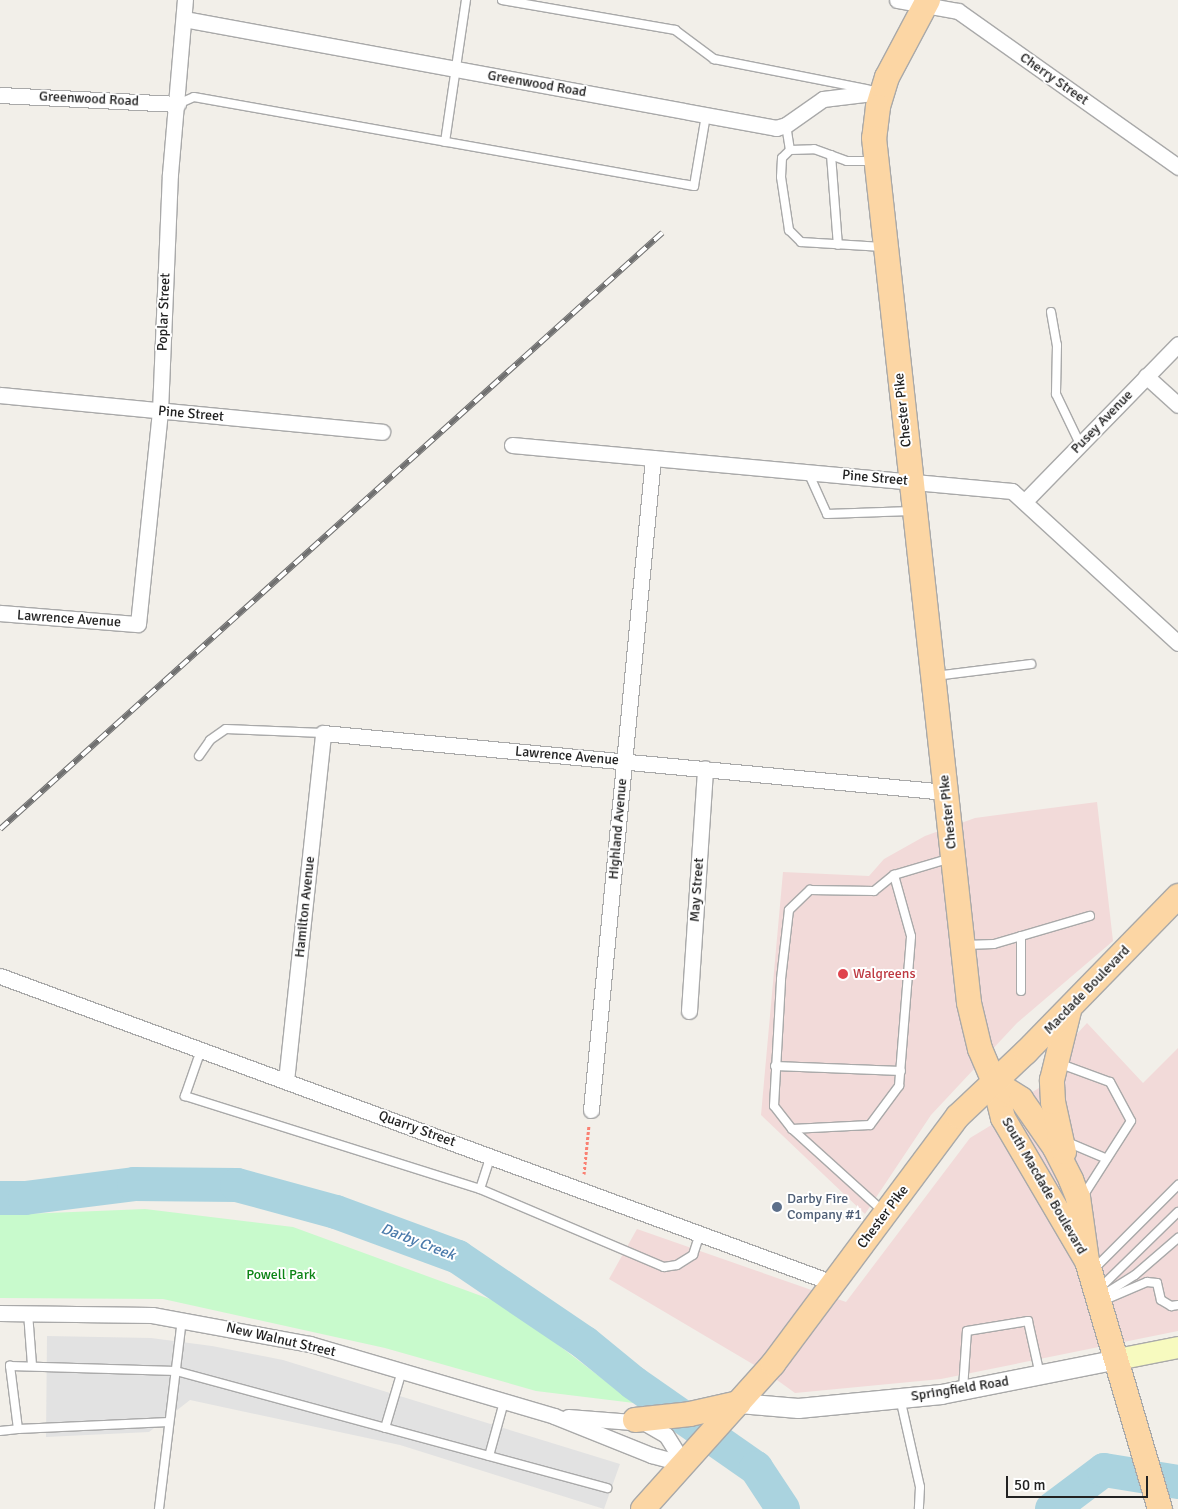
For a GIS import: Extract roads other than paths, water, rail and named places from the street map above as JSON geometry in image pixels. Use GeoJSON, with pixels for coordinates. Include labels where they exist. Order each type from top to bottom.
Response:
{"type":"FeatureCollection","features":[{"type":"Feature","properties":{"kind":"main road","name":"Chester Pike"},"geometry":{"type":"LineString","coordinates":[[643,1509],[739,1403],[833,1284],[958,1116],[994,1082],[975,1034],[963,946],[876,161],[875,123],[881,92],[894,60],[926,2]]}},
{"type":"Feature","properties":{"kind":"main road","name":"Macdade Boulevard"},"geometry":{"type":"LineString","coordinates":[[994,1082],[1178,896]]}},
{"type":"Feature","properties":{"kind":"main road"},"geometry":{"type":"LineString","coordinates":[[1070,1007],[1054,1062],[1053,1102],[1071,1180]]}},
{"type":"Feature","properties":{"kind":"main road","name":"South Macdade Boulevard"},"geometry":{"type":"LineString","coordinates":[[994,1082],[1021,1099],[1055,1148],[1071,1180],[1079,1204],[1095,1285],[1160,1509]]}},
{"type":"Feature","properties":{"kind":"main road","name":"South Macdade Boulevard"},"geometry":{"type":"LineString","coordinates":[[994,1082],[1003,1118],[1095,1285]]}},
{"type":"Feature","properties":{"kind":"main road","name":"Springfield Road"},"geometry":{"type":"LineString","coordinates":[[1117,1359],[1178,1347]]}},
{"type":"Feature","properties":{"kind":"main road"},"geometry":{"type":"LineString","coordinates":[[635,1420],[663,1417],[739,1403]]}},
{"type":"Feature","properties":{"kind":"street","name":"Poplar Street"},"geometry":{"type":"LineString","coordinates":[[138,624],[160,411],[170,174],[178,104],[185,0]]}},
{"type":"Feature","properties":{"kind":"street","name":"Cherry Street"},"geometry":{"type":"LineString","coordinates":[[897,0],[926,2],[958,11],[1178,168]]}},
{"type":"Feature","properties":{"kind":"street","name":"Greenwood Road"},"geometry":{"type":"LineString","coordinates":[[184,19],[776,128],[786,126]]}},
{"type":"Feature","properties":{"kind":"street"},"geometry":{"type":"LineString","coordinates":[[786,126],[823,99],[881,92]]}},
{"type":"Feature","properties":{"kind":"street","name":"Greenwood Road"},"geometry":{"type":"LineString","coordinates":[[0,95],[178,104]]}},
{"type":"Feature","properties":{"kind":"street","name":"Pusey Avenue"},"geometry":{"type":"LineString","coordinates":[[1025,501],[1178,344]]}},
{"type":"Feature","properties":{"kind":"street"},"geometry":{"type":"LineString","coordinates":[[1146,376],[1178,405]]}},
{"type":"Feature","properties":{"kind":"street","name":"Pine Street"},"geometry":{"type":"LineString","coordinates":[[0,395],[382,432]]}},
{"type":"Feature","properties":{"kind":"street","name":"Pine Street"},"geometry":{"type":"LineString","coordinates":[[512,445],[1012,491],[1178,643]]}},
{"type":"Feature","properties":{"kind":"street","name":"Highland Avenue"},"geometry":{"type":"LineString","coordinates":[[591,1110],[653,458]]}},
{"type":"Feature","properties":{"kind":"street","name":"Lawrence Avenue"},"geometry":{"type":"LineString","coordinates":[[0,613],[138,624]]}},
{"type":"Feature","properties":{"kind":"street","name":"Lawrence Avenue"},"geometry":{"type":"LineString","coordinates":[[323,733],[946,792]]}},
{"type":"Feature","properties":{"kind":"street","name":"Hamilton Avenue"},"geometry":{"type":"LineString","coordinates":[[286,1081],[323,733]]}},
{"type":"Feature","properties":{"kind":"street","name":"May Street"},"geometry":{"type":"LineString","coordinates":[[689,1010],[705,769]]}},
{"type":"Feature","properties":{"kind":"street","name":"Quarry Street"},"geometry":{"type":"LineString","coordinates":[[0,976],[833,1284]]}},
{"type":"Feature","properties":{"kind":"street","name":"New Walnut Street"},"geometry":{"type":"LineString","coordinates":[[0,1313],[152,1315],[310,1344],[554,1416],[651,1455],[684,1464]]}},
{"type":"Feature","properties":{"kind":"street","name":"Springfield Road"},"geometry":{"type":"LineString","coordinates":[[739,1403],[798,1408],[963,1391],[1117,1359]]}},
{"type":"Feature","properties":{"kind":"street","name":"New Walnut Street"},"geometry":{"type":"LineString","coordinates":[[554,1416],[635,1420],[666,1435],[684,1464]]}},
{"type":"Feature","properties":{"kind":"lane"},"geometry":{"type":"LineString","coordinates":[[445,142],[466,0]]}},
{"type":"Feature","properties":{"kind":"lane"},"geometry":{"type":"LineString","coordinates":[[502,0],[674,30],[714,59],[816,77],[881,92]]}},
{"type":"Feature","properties":{"kind":"lane"},"geometry":{"type":"LineString","coordinates":[[178,104],[194,97],[694,186],[706,115]]}},
{"type":"Feature","properties":{"kind":"lane"},"geometry":{"type":"LineString","coordinates":[[786,126],[790,150]]}},
{"type":"Feature","properties":{"kind":"lane"},"geometry":{"type":"LineString","coordinates":[[876,161],[847,161],[814,149],[790,150],[782,158],[781,177],[789,230],[801,242],[885,247]]}},
{"type":"Feature","properties":{"kind":"lane"},"geometry":{"type":"LineString","coordinates":[[831,155],[838,245]]}},
{"type":"Feature","properties":{"kind":"lane"},"geometry":{"type":"LineString","coordinates":[[1050,312],[1057,345],[1056,394],[1080,444]]}},
{"type":"Feature","properties":{"kind":"lane"},"geometry":{"type":"LineString","coordinates":[[808,472],[827,514],[914,511]]}},
{"type":"Feature","properties":{"kind":"lane"},"geometry":{"type":"LineString","coordinates":[[933,676],[1031,664]]}},
{"type":"Feature","properties":{"kind":"lane","name":"Lawrence Avenue"},"geometry":{"type":"LineString","coordinates":[[199,756],[210,740],[226,729],[323,733]]}},
{"type":"Feature","properties":{"kind":"lane"},"geometry":{"type":"LineString","coordinates":[[886,1213],[792,1129],[774,1106],[775,1066],[789,910],[810,890],[874,891],[894,875],[953,857]]}},
{"type":"Feature","properties":{"kind":"lane"},"geometry":{"type":"LineString","coordinates":[[792,1129],[870,1125],[899,1086],[911,936],[894,875]]}},
{"type":"Feature","properties":{"kind":"lane"},"geometry":{"type":"LineString","coordinates":[[963,946],[994,944],[1090,916]]}},
{"type":"Feature","properties":{"kind":"lane"},"geometry":{"type":"LineString","coordinates":[[1020,990],[1022,936]]}},
{"type":"Feature","properties":{"kind":"lane"},"geometry":{"type":"LineString","coordinates":[[202,1050],[185,1096],[480,1189],[664,1267],[677,1265],[693,1255],[700,1234]]}},
{"type":"Feature","properties":{"kind":"lane"},"geometry":{"type":"LineString","coordinates":[[1054,1062],[1110,1082],[1131,1122],[1079,1204]]}},
{"type":"Feature","properties":{"kind":"lane"},"geometry":{"type":"LineString","coordinates":[[775,1066],[901,1071]]}},
{"type":"Feature","properties":{"kind":"lane"},"geometry":{"type":"LineString","coordinates":[[1062,1140],[1107,1159]]}},
{"type":"Feature","properties":{"kind":"lane"},"geometry":{"type":"LineString","coordinates":[[480,1189],[491,1156]]}},
{"type":"Feature","properties":{"kind":"lane"},"geometry":{"type":"LineString","coordinates":[[1095,1285],[1178,1185]]}},
{"type":"Feature","properties":{"kind":"lane"},"geometry":{"type":"LineString","coordinates":[[1095,1285],[1178,1212]]}},
{"type":"Feature","properties":{"kind":"lane"},"geometry":{"type":"LineString","coordinates":[[1095,1285],[1134,1275],[1178,1238]]}},
{"type":"Feature","properties":{"kind":"lane"},"geometry":{"type":"LineString","coordinates":[[1095,1285],[1156,1283],[1160,1300],[1171,1306],[1178,1305]]}},
{"type":"Feature","properties":{"kind":"lane"},"geometry":{"type":"LineString","coordinates":[[28,1313],[32,1365]]}},
{"type":"Feature","properties":{"kind":"lane"},"geometry":{"type":"LineString","coordinates":[[159,1509],[182,1320]]}},
{"type":"Feature","properties":{"kind":"lane"},"geometry":{"type":"LineString","coordinates":[[963,1391],[967,1331],[1028,1321],[1040,1375]]}},
{"type":"Feature","properties":{"kind":"lane"},"geometry":{"type":"LineString","coordinates":[[18,1429],[10,1366],[32,1365],[176,1370],[607,1488]]}},
{"type":"Feature","properties":{"kind":"lane"},"geometry":{"type":"LineString","coordinates":[[386,1428],[402,1372]]}},
{"type":"Feature","properties":{"kind":"lane"},"geometry":{"type":"LineString","coordinates":[[900,1398],[920,1487],[919,1509]]}},
{"type":"Feature","properties":{"kind":"lane"},"geometry":{"type":"LineString","coordinates":[[489,1456],[504,1402]]}},
{"type":"Feature","properties":{"kind":"lane"},"geometry":{"type":"LineString","coordinates":[[0,1431],[170,1422]]}},
{"type":"Feature","properties":{"kind":"waterway","name":"Darby Creek"},"geometry":{"type":"LineString","coordinates":[[0,1198],[25,1198],[134,1184],[237,1185],[336,1212],[458,1257],[585,1343],[634,1383],[756,1468],[783,1509]]}},
{"type":"Feature","properties":{"kind":"waterway","name":"Darby Creek"},"geometry":{"type":"LineString","coordinates":[[1052,1509],[1104,1470],[1178,1482]]}},
{"type":"Feature","properties":{"kind":"railway"},"geometry":{"type":"LineString","coordinates":[[0,829],[662,233]]}},
{"type":"Feature","properties":{"kind":"place","name":"Walgreens"},"geometry":{"type":"Point","coordinates":[843,974]}},
{"type":"Feature","properties":{"kind":"place","name":"Darby Fire Company #1"},"geometry":{"type":"Point","coordinates":[777,1207]}},
{"type":"Feature","properties":{"kind":"park label","name":"Powell Park"},"geometry":{"type":"Point","coordinates":[281,1275]}}]}
